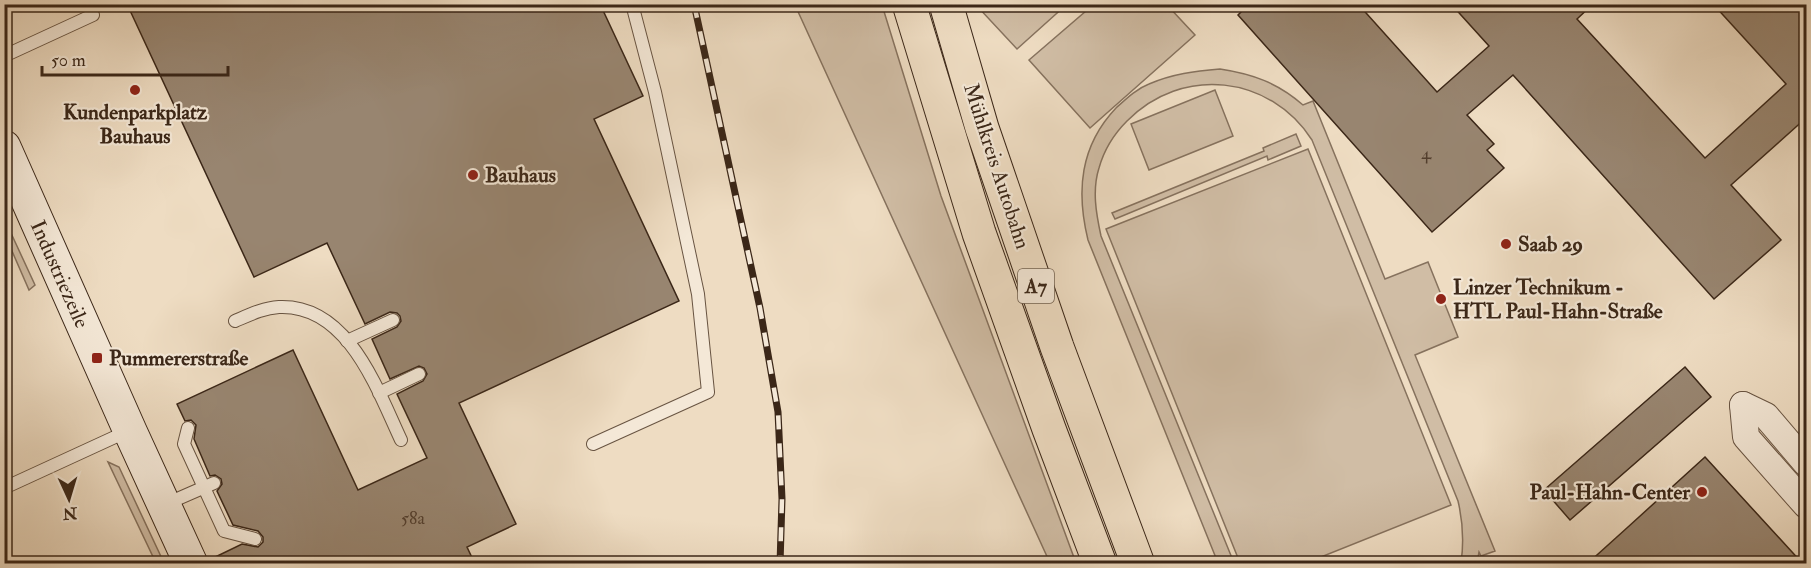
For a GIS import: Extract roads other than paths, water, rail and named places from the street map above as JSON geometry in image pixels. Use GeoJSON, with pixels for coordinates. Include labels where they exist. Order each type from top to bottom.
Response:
{"type":"FeatureCollection","features":[{"type":"Feature","properties":{"kind":"highway","name":"Mühlkreis Autobahn"},"geometry":{"type":"LineString","coordinates":[[909,4],[980,233],[1049,429],[1100,564]]}},
{"type":"Feature","properties":{"kind":"highway","name":"Mühlkreis Autobahn"},"geometry":{"type":"LineString","coordinates":[[946,4],[982,128],[1057,347],[1138,564]]}},
{"type":"Feature","properties":{"kind":"main road","name":"Industriezeile"},"geometry":{"type":"LineString","coordinates":[[4,147],[191,564]]}},
{"type":"Feature","properties":{"kind":"street"},"geometry":{"type":"LineString","coordinates":[[1806,463],[1766,416],[1743,405],[1746,437],[1806,505]]}},
{"type":"Feature","properties":{"kind":"lane"},"geometry":{"type":"LineString","coordinates":[[593,444],[708,392],[698,294],[655,92],[632,4]]}},
{"type":"Feature","properties":{"kind":"lane"},"geometry":{"type":"LineString","coordinates":[[4,56],[93,15]]}},
{"type":"Feature","properties":{"kind":"lane"},"geometry":{"type":"LineString","coordinates":[[235,321],[256,312],[278,307],[301,309],[323,319],[347,341],[360,357],[401,440]]}},
{"type":"Feature","properties":{"kind":"lane"},"geometry":{"type":"LineString","coordinates":[[347,341],[393,320]]}},
{"type":"Feature","properties":{"kind":"lane"},"geometry":{"type":"LineString","coordinates":[[379,393],[419,374]]}},
{"type":"Feature","properties":{"kind":"lane"},"geometry":{"type":"LineString","coordinates":[[188,428],[184,444],[209,485],[224,531],[255,539]]}},
{"type":"Feature","properties":{"kind":"lane"},"geometry":{"type":"LineString","coordinates":[[4,488],[130,431]]}},
{"type":"Feature","properties":{"kind":"lane"},"geometry":{"type":"LineString","coordinates":[[164,505],[209,485]]}},
{"type":"Feature","properties":{"kind":"railway"},"geometry":{"type":"LineString","coordinates":[[694,4],[760,308],[778,412],[782,499],[780,564]]}},
{"type":"Feature","properties":{"kind":"place","name":"Kundenparkplatz Bauhaus"},"geometry":{"type":"Point","coordinates":[135,90]}},
{"type":"Feature","properties":{"kind":"place","name":"Bauhaus"},"geometry":{"type":"Point","coordinates":[473,175]}},
{"type":"Feature","properties":{"kind":"place","name":"Saab 29"},"geometry":{"type":"Point","coordinates":[1506,244]}},
{"type":"Feature","properties":{"kind":"place","name":"Linzer Technikum - HTL Paul-Hahn-Straße"},"geometry":{"type":"Point","coordinates":[1441,299]}},
{"type":"Feature","properties":{"kind":"place","name":"Pummererstraße"},"geometry":{"type":"Point","coordinates":[97,358]}},
{"type":"Feature","properties":{"kind":"place","name":"Paul-Hahn-Center"},"geometry":{"type":"Point","coordinates":[1702,492]}}]}
